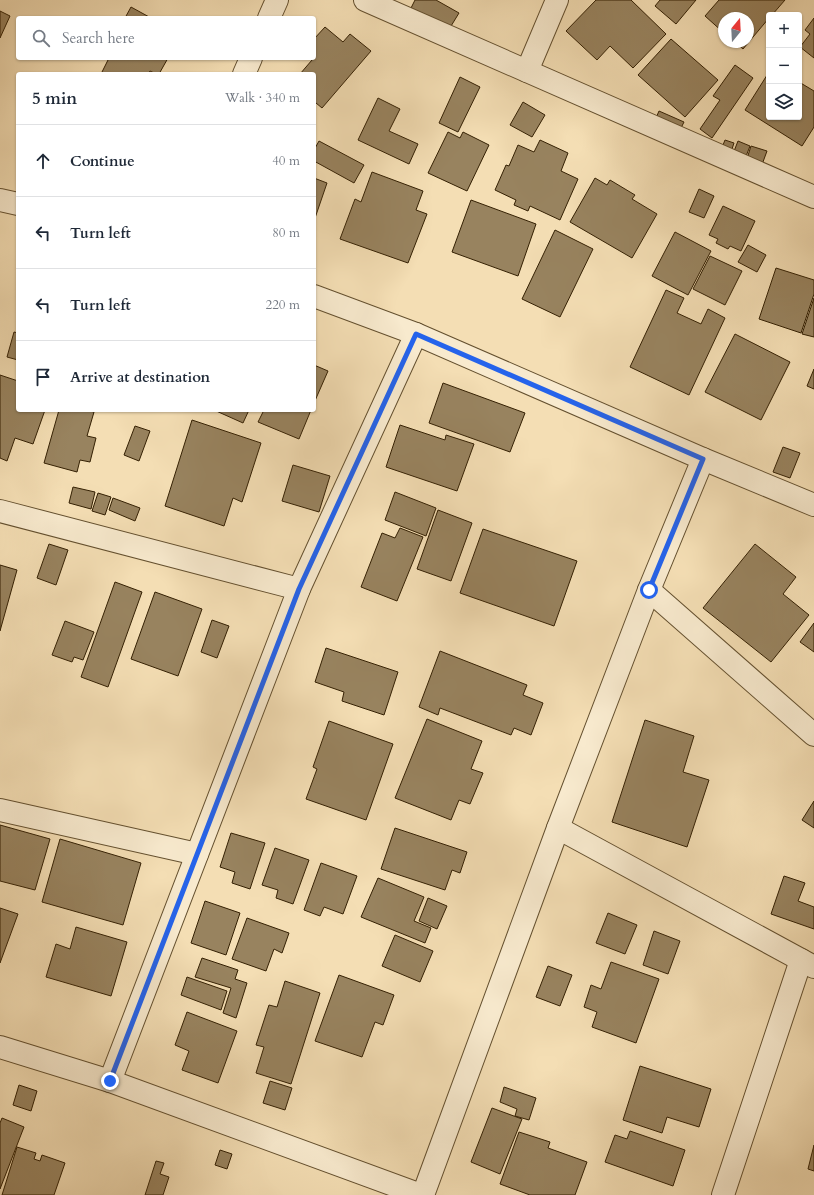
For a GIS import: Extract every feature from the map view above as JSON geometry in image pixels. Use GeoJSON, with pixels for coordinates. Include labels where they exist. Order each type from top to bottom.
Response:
{"type":"FeatureCollection","features":[{"type":"Feature","properties":{"kind":"street"},"geometry":{"type":"LineString","coordinates":[[270,16],[277,0]]}},
{"type":"Feature","properties":{"kind":"street"},"geometry":{"type":"LineString","coordinates":[[365,0],[814,197]]}},
{"type":"Feature","properties":{"kind":"street"},"geometry":{"type":"LineString","coordinates":[[527,71],[557,0]]}},
{"type":"Feature","properties":{"kind":"street"},"geometry":{"type":"LineString","coordinates":[[245,72],[250,60]]}},
{"type":"Feature","properties":{"kind":"street"},"geometry":{"type":"LineString","coordinates":[[0,200],[16,204]]}},
{"type":"Feature","properties":{"kind":"street"},"geometry":{"type":"LineString","coordinates":[[316,297],[416,334],[703,459],[814,505]]}},
{"type":"Feature","properties":{"kind":"street"},"geometry":{"type":"LineString","coordinates":[[110,1081],[299,589],[416,334]]}},
{"type":"Feature","properties":{"kind":"street"},"geometry":{"type":"LineString","coordinates":[[0,1047],[110,1081],[422,1195],[558,828],[649,590],[703,459]]}},
{"type":"Feature","properties":{"kind":"street"},"geometry":{"type":"LineString","coordinates":[[0,510],[299,589]]}},
{"type":"Feature","properties":{"kind":"street"},"geometry":{"type":"LineString","coordinates":[[649,590],[814,735]]}},
{"type":"Feature","properties":{"kind":"street"},"geometry":{"type":"LineString","coordinates":[[0,810],[197,854]]}},
{"type":"Feature","properties":{"kind":"street"},"geometry":{"type":"LineString","coordinates":[[558,828],[807,963],[723,1195]]}},
{"type":"Feature","properties":{"kind":"building"},"geometry":{"type":"Polygon","coordinates":[[[415,0],[436,0],[459,13],[448,31],[410,10],[415,0]]]}},
{"type":"Feature","properties":{"kind":"building"},"geometry":{"type":"Polygon","coordinates":[[[596,0],[631,0],[666,34],[633,68],[610,46],[597,60],[566,31],[596,0]]]}},
{"type":"Feature","properties":{"kind":"building"},"geometry":{"type":"Polygon","coordinates":[[[660,0],[696,0],[676,24],[655,6],[660,0]]]}},
{"type":"Feature","properties":{"kind":"building"},"geometry":{"type":"Polygon","coordinates":[[[719,0],[785,0],[775,12],[766,12],[766,22],[754,36],[754,12],[718,12],[718,28],[705,16],[719,0]]]}},
{"type":"Feature","properties":{"kind":"building"},"geometry":{"type":"Polygon","coordinates":[[[131,7],[147,16],[126,16],[131,7]]]}},
{"type":"Feature","properties":{"kind":"building"},"geometry":{"type":"Polygon","coordinates":[[[0,11],[10,16],[0,38],[0,11]]]}},
{"type":"Feature","properties":{"kind":"building"},"geometry":{"type":"Polygon","coordinates":[[[814,18],[814,58],[802,49],[802,44],[810,34],[805,30],[814,18]]]}},
{"type":"Feature","properties":{"kind":"building"},"geometry":{"type":"Polygon","coordinates":[[[325,27],[343,42],[350,34],[371,51],[322,108],[316,103],[316,72],[302,72],[312,60],[316,60],[316,37],[325,27]]]}},
{"type":"Feature","properties":{"kind":"building"},"geometry":{"type":"Polygon","coordinates":[[[671,39],[718,80],[685,117],[638,75],[671,39]]]}},
{"type":"Feature","properties":{"kind":"building"},"geometry":{"type":"Polygon","coordinates":[[[108,60],[167,60],[160,72],[102,72],[108,60]]]}},
{"type":"Feature","properties":{"kind":"building"},"geometry":{"type":"Polygon","coordinates":[[[735,65],[753,78],[712,138],[700,129],[720,100],[713,96],[735,65]]]}},
{"type":"Feature","properties":{"kind":"building"},"geometry":{"type":"Polygon","coordinates":[[[460,77],[480,87],[458,132],[439,123],[460,77]]]}},
{"type":"Feature","properties":{"kind":"building"},"geometry":{"type":"Polygon","coordinates":[[[766,77],[766,120],[802,120],[802,84],[814,91],[814,127],[802,146],[745,110],[766,77]]]}},
{"type":"Feature","properties":{"kind":"building"},"geometry":{"type":"Polygon","coordinates":[[[378,98],[400,109],[389,131],[418,144],[409,164],[358,140],[378,98]]]}},
{"type":"Feature","properties":{"kind":"building"},"geometry":{"type":"Polygon","coordinates":[[[523,102],[545,115],[532,137],[510,125],[523,102]]]}},
{"type":"Feature","properties":{"kind":"building"},"geometry":{"type":"Polygon","coordinates":[[[659,111],[684,122],[677,136],[653,125],[659,111]]]}},
{"type":"Feature","properties":{"kind":"building"},"geometry":{"type":"Polygon","coordinates":[[[448,132],[460,138],[463,132],[489,145],[467,191],[428,173],[448,132]]]}},
{"type":"Feature","properties":{"kind":"building"},"geometry":{"type":"Polygon","coordinates":[[[540,140],[568,153],[561,171],[578,179],[560,220],[530,206],[528,211],[514,205],[516,200],[495,190],[506,165],[509,166],[518,145],[534,152],[540,140]]]}},
{"type":"Feature","properties":{"kind":"building"},"geometry":{"type":"Polygon","coordinates":[[[725,140],[734,143],[729,158],[719,155],[725,140]]]}},
{"type":"Feature","properties":{"kind":"building"},"geometry":{"type":"Polygon","coordinates":[[[319,141],[364,165],[354,183],[316,162],[316,146],[319,141]]]}},
{"type":"Feature","properties":{"kind":"building"},"geometry":{"type":"Polygon","coordinates":[[[738,141],[750,146],[743,164],[731,159],[738,141]]]}},
{"type":"Feature","properties":{"kind":"building"},"geometry":{"type":"Polygon","coordinates":[[[751,146],[767,151],[760,170],[745,165],[751,146]]]}},
{"type":"Feature","properties":{"kind":"building"},"geometry":{"type":"Polygon","coordinates":[[[372,172],[423,191],[416,210],[427,214],[408,263],[340,239],[355,199],[361,202],[372,172]]]}},
{"type":"Feature","properties":{"kind":"building"},"geometry":{"type":"Polygon","coordinates":[[[595,178],[607,185],[610,180],[635,195],[632,199],[657,214],[632,258],[570,222],[595,178]]]}},
{"type":"Feature","properties":{"kind":"building"},"geometry":{"type":"Polygon","coordinates":[[[316,179],[327,183],[316,215],[316,179]]]}},
{"type":"Feature","properties":{"kind":"building"},"geometry":{"type":"Polygon","coordinates":[[[699,189],[714,196],[704,218],[689,212],[699,189]]]}},
{"type":"Feature","properties":{"kind":"building"},"geometry":{"type":"Polygon","coordinates":[[[471,200],[536,224],[518,276],[452,252],[471,200]]]}},
{"type":"Feature","properties":{"kind":"building"},"geometry":{"type":"Polygon","coordinates":[[[723,206],[755,221],[741,251],[730,246],[728,249],[716,243],[718,239],[709,235],[723,206]]]}},
{"type":"Feature","properties":{"kind":"building"},"geometry":{"type":"Polygon","coordinates":[[[555,230],[593,249],[560,317],[522,299],[555,230]]]}},
{"type":"Feature","properties":{"kind":"building"},"geometry":{"type":"Polygon","coordinates":[[[675,232],[711,251],[688,295],[652,276],[675,232]]]}},
{"type":"Feature","properties":{"kind":"building"},"geometry":{"type":"Polygon","coordinates":[[[748,245],[766,255],[757,272],[738,262],[748,245]]]}},
{"type":"Feature","properties":{"kind":"building"},"geometry":{"type":"Polygon","coordinates":[[[710,256],[742,271],[725,305],[693,289],[710,256]]]}},
{"type":"Feature","properties":{"kind":"building"},"geometry":{"type":"Polygon","coordinates":[[[776,268],[814,280],[814,294],[801,333],[759,319],[776,268]]]}},
{"type":"Feature","properties":{"kind":"building"},"geometry":{"type":"Polygon","coordinates":[[[666,290],[684,298],[677,313],[701,324],[708,309],[725,318],[689,395],[630,367],[666,290]]]}},
{"type":"Feature","properties":{"kind":"building"},"geometry":{"type":"Polygon","coordinates":[[[814,298],[814,337],[802,334],[814,298]]]}},
{"type":"Feature","properties":{"kind":"building"},"geometry":{"type":"Polygon","coordinates":[[[14,332],[16,332],[16,359],[7,357],[14,332]]]}},
{"type":"Feature","properties":{"kind":"building"},"geometry":{"type":"Polygon","coordinates":[[[735,334],[790,362],[761,420],[705,392],[735,334]]]}},
{"type":"Feature","properties":{"kind":"building"},"geometry":{"type":"Polygon","coordinates":[[[316,366],[328,371],[316,398],[316,366]]]}},
{"type":"Feature","properties":{"kind":"building"},"geometry":{"type":"Polygon","coordinates":[[[814,369],[814,389],[807,386],[814,369]]]}},
{"type":"Feature","properties":{"kind":"building"},"geometry":{"type":"Polygon","coordinates":[[[0,375],[16,380],[16,412],[44,412],[33,444],[15,438],[7,461],[0,458],[0,375]]]}},
{"type":"Feature","properties":{"kind":"building"},"geometry":{"type":"Polygon","coordinates":[[[443,383],[525,413],[510,452],[429,423],[443,383]]]}},
{"type":"Feature","properties":{"kind":"building"},"geometry":{"type":"Polygon","coordinates":[[[58,412],[94,412],[87,436],[96,438],[90,462],[80,460],[77,472],[44,463],[58,412]]]}},
{"type":"Feature","properties":{"kind":"building"},"geometry":{"type":"Polygon","coordinates":[[[218,412],[248,412],[243,423],[218,412]]]}},
{"type":"Feature","properties":{"kind":"building"},"geometry":{"type":"Polygon","coordinates":[[[263,412],[310,412],[299,439],[258,422],[263,412]]]}},
{"type":"Feature","properties":{"kind":"building"},"geometry":{"type":"Polygon","coordinates":[[[192,420],[261,443],[242,502],[233,498],[224,526],[165,506],[192,420]]]}},
{"type":"Feature","properties":{"kind":"building"},"geometry":{"type":"Polygon","coordinates":[[[400,425],[445,440],[446,435],[474,444],[457,491],[386,467],[400,425]]]}},
{"type":"Feature","properties":{"kind":"building"},"geometry":{"type":"Polygon","coordinates":[[[135,426],[150,431],[139,461],[124,455],[135,426]]]}},
{"type":"Feature","properties":{"kind":"building"},"geometry":{"type":"Polygon","coordinates":[[[783,447],[800,453],[790,478],[773,472],[783,447]]]}},
{"type":"Feature","properties":{"kind":"building"},"geometry":{"type":"Polygon","coordinates":[[[293,465],[330,476],[319,512],[282,501],[293,465]]]}},
{"type":"Feature","properties":{"kind":"building"},"geometry":{"type":"Polygon","coordinates":[[[73,487],[95,492],[91,509],[69,503],[73,487]]]}},
{"type":"Feature","properties":{"kind":"building"},"geometry":{"type":"Polygon","coordinates":[[[395,492],[436,508],[426,536],[385,520],[395,492]]]}},
{"type":"Feature","properties":{"kind":"building"},"geometry":{"type":"Polygon","coordinates":[[[98,493],[111,497],[105,515],[92,511],[98,493]]]}},
{"type":"Feature","properties":{"kind":"building"},"geometry":{"type":"Polygon","coordinates":[[[113,498],[140,508],[135,521],[109,510],[113,498]]]}},
{"type":"Feature","properties":{"kind":"building"},"geometry":{"type":"Polygon","coordinates":[[[438,510],[472,523],[451,581],[417,569],[438,510]]]}},
{"type":"Feature","properties":{"kind":"building"},"geometry":{"type":"Polygon","coordinates":[[[400,528],[423,537],[397,601],[361,587],[382,533],[395,538],[400,528]]]}},
{"type":"Feature","properties":{"kind":"building"},"geometry":{"type":"Polygon","coordinates":[[[483,529],[577,561],[554,626],[460,593],[483,529]]]}},
{"type":"Feature","properties":{"kind":"building"},"geometry":{"type":"Polygon","coordinates":[[[49,544],[68,550],[56,585],[37,578],[49,544]]]}},
{"type":"Feature","properties":{"kind":"building"},"geometry":{"type":"Polygon","coordinates":[[[755,544],[796,577],[783,594],[809,615],[771,662],[703,608],[755,544]]]}},
{"type":"Feature","properties":{"kind":"building"},"geometry":{"type":"Polygon","coordinates":[[[0,565],[17,570],[0,631],[0,565]]]}},
{"type":"Feature","properties":{"kind":"building"},"geometry":{"type":"Polygon","coordinates":[[[115,582],[142,592],[108,687],[81,677],[115,582]]]}},
{"type":"Feature","properties":{"kind":"building"},"geometry":{"type":"Polygon","coordinates":[[[155,592],[202,609],[178,676],[131,659],[155,592]]]}},
{"type":"Feature","properties":{"kind":"building"},"geometry":{"type":"Polygon","coordinates":[[[212,620],[229,626],[217,658],[201,652],[212,620]]]}},
{"type":"Feature","properties":{"kind":"building"},"geometry":{"type":"Polygon","coordinates":[[[65,621],[94,632],[83,660],[74,657],[72,662],[52,655],[65,621]]]}},
{"type":"Feature","properties":{"kind":"building"},"geometry":{"type":"Polygon","coordinates":[[[814,623],[814,652],[800,642],[814,623]]]}},
{"type":"Feature","properties":{"kind":"building"},"geometry":{"type":"Polygon","coordinates":[[[326,648],[398,672],[384,715],[342,701],[344,692],[315,682],[326,648]]]}},
{"type":"Feature","properties":{"kind":"building"},"geometry":{"type":"Polygon","coordinates":[[[440,651],[527,685],[523,695],[543,703],[531,735],[514,728],[511,735],[440,708],[438,715],[419,707],[440,651]]]}},
{"type":"Feature","properties":{"kind":"building"},"geometry":{"type":"Polygon","coordinates":[[[427,719],[482,741],[471,769],[483,773],[470,804],[459,800],[451,820],[395,798],[427,719]]]}},
{"type":"Feature","properties":{"kind":"building"},"geometry":{"type":"Polygon","coordinates":[[[645,720],[694,736],[683,772],[709,780],[687,847],[612,822],[645,720]]]}},
{"type":"Feature","properties":{"kind":"building"},"geometry":{"type":"Polygon","coordinates":[[[329,721],[393,744],[366,820],[306,799],[317,769],[313,767],[329,721]]]}},
{"type":"Feature","properties":{"kind":"building"},"geometry":{"type":"Polygon","coordinates":[[[814,801],[814,828],[802,820],[814,801]]]}},
{"type":"Feature","properties":{"kind":"building"},"geometry":{"type":"Polygon","coordinates":[[[0,825],[50,839],[35,890],[0,881],[0,825]]]}},
{"type":"Feature","properties":{"kind":"building"},"geometry":{"type":"Polygon","coordinates":[[[395,828],[467,852],[460,873],[452,870],[445,890],[381,869],[395,828]]]}},
{"type":"Feature","properties":{"kind":"building"},"geometry":{"type":"Polygon","coordinates":[[[231,833],[265,843],[250,889],[232,883],[235,872],[220,867],[231,833]]]}},
{"type":"Feature","properties":{"kind":"building"},"geometry":{"type":"Polygon","coordinates":[[[60,839],[141,863],[123,925],[42,902],[60,839]]]}},
{"type":"Feature","properties":{"kind":"building"},"geometry":{"type":"Polygon","coordinates":[[[275,848],[309,860],[293,904],[276,898],[278,890],[262,885],[275,848]]]}},
{"type":"Feature","properties":{"kind":"building"},"geometry":{"type":"Polygon","coordinates":[[[321,863],[357,876],[343,914],[324,907],[320,916],[304,910],[321,863]]]}},
{"type":"Feature","properties":{"kind":"building"},"geometry":{"type":"Polygon","coordinates":[[[784,876],[805,883],[798,901],[814,907],[814,929],[771,914],[784,876]]]}},
{"type":"Feature","properties":{"kind":"building"},"geometry":{"type":"Polygon","coordinates":[[[378,878],[424,897],[414,921],[431,928],[425,943],[361,917],[378,878]]]}},
{"type":"Feature","properties":{"kind":"building"},"geometry":{"type":"Polygon","coordinates":[[[428,898],[447,906],[437,929],[419,921],[428,898]]]}},
{"type":"Feature","properties":{"kind":"building"},"geometry":{"type":"Polygon","coordinates":[[[205,901],[240,913],[226,955],[191,943],[205,901]]]}},
{"type":"Feature","properties":{"kind":"building"},"geometry":{"type":"Polygon","coordinates":[[[0,908],[18,914],[0,963],[0,908]]]}},
{"type":"Feature","properties":{"kind":"building"},"geometry":{"type":"Polygon","coordinates":[[[608,913],[637,925],[625,954],[596,943],[608,913]]]}},
{"type":"Feature","properties":{"kind":"building"},"geometry":{"type":"Polygon","coordinates":[[[247,918],[289,933],[282,953],[274,949],[266,971],[232,959],[247,918]]]}},
{"type":"Feature","properties":{"kind":"building"},"geometry":{"type":"Polygon","coordinates":[[[76,927],[127,942],[111,996],[46,977],[56,944],[70,949],[76,927]]]}},
{"type":"Feature","properties":{"kind":"building"},"geometry":{"type":"Polygon","coordinates":[[[654,931],[680,941],[668,974],[643,965],[654,931]]]}},
{"type":"Feature","properties":{"kind":"building"},"geometry":{"type":"Polygon","coordinates":[[[395,935],[433,951],[420,982],[382,966],[395,935]]]}},
{"type":"Feature","properties":{"kind":"building"},"geometry":{"type":"Polygon","coordinates":[[[202,958],[238,970],[235,979],[247,983],[236,1018],[223,1013],[231,988],[195,977],[202,958]]]}},
{"type":"Feature","properties":{"kind":"building"},"geometry":{"type":"Polygon","coordinates":[[[611,962],[659,979],[636,1043],[592,1027],[597,1012],[584,1007],[591,985],[601,989],[611,962]]]}},
{"type":"Feature","properties":{"kind":"building"},"geometry":{"type":"Polygon","coordinates":[[[548,966],[572,975],[560,1006],[536,997],[548,966]]]}},
{"type":"Feature","properties":{"kind":"building"},"geometry":{"type":"Polygon","coordinates":[[[339,975],[394,995],[383,1025],[375,1022],[362,1057],[315,1041],[339,975]]]}},
{"type":"Feature","properties":{"kind":"building"},"geometry":{"type":"Polygon","coordinates":[[[187,977],[227,991],[221,1010],[181,995],[187,977]]]}},
{"type":"Feature","properties":{"kind":"building"},"geometry":{"type":"Polygon","coordinates":[[[285,981],[320,993],[291,1084],[256,1073],[264,1047],[256,1045],[269,1005],[277,1007],[285,981]]]}},
{"type":"Feature","properties":{"kind":"building"},"geometry":{"type":"Polygon","coordinates":[[[187,1012],[237,1031],[218,1083],[182,1070],[189,1051],[175,1045],[187,1012]]]}},
{"type":"Feature","properties":{"kind":"building"},"geometry":{"type":"Polygon","coordinates":[[[640,1066],[711,1089],[699,1127],[667,1117],[662,1133],[623,1120],[640,1066]]]}},
{"type":"Feature","properties":{"kind":"building"},"geometry":{"type":"Polygon","coordinates":[[[270,1081],[292,1088],[285,1110],[263,1103],[270,1081]]]}},
{"type":"Feature","properties":{"kind":"building"},"geometry":{"type":"Polygon","coordinates":[[[19,1085],[37,1091],[31,1111],[13,1105],[19,1085]]]}},
{"type":"Feature","properties":{"kind":"building"},"geometry":{"type":"Polygon","coordinates":[[[504,1087],[536,1098],[529,1120],[515,1116],[517,1109],[500,1102],[504,1087]]]}},
{"type":"Feature","properties":{"kind":"building"},"geometry":{"type":"Polygon","coordinates":[[[492,1108],[522,1119],[500,1174],[471,1162],[492,1108]]]}},
{"type":"Feature","properties":{"kind":"building"},"geometry":{"type":"Polygon","coordinates":[[[2,1118],[24,1127],[0,1189],[0,1123],[2,1118]]]}},
{"type":"Feature","properties":{"kind":"building"},"geometry":{"type":"Polygon","coordinates":[[[630,1131],[685,1150],[673,1186],[605,1162],[615,1135],[627,1139],[630,1131]]]}},
{"type":"Feature","properties":{"kind":"building"},"geometry":{"type":"Polygon","coordinates":[[[519,1132],[550,1142],[548,1148],[587,1162],[575,1195],[530,1195],[500,1184],[519,1132]]]}},
{"type":"Feature","properties":{"kind":"building"},"geometry":{"type":"Polygon","coordinates":[[[814,1145],[814,1171],[808,1169],[814,1145]]]}},
{"type":"Feature","properties":{"kind":"building"},"geometry":{"type":"Polygon","coordinates":[[[17,1147],[36,1153],[34,1159],[40,1161],[42,1155],[65,1163],[54,1195],[2,1195],[17,1147]]]}},
{"type":"Feature","properties":{"kind":"building"},"geometry":{"type":"Polygon","coordinates":[[[220,1150],[232,1154],[227,1169],[215,1165],[220,1150]]]}},
{"type":"Feature","properties":{"kind":"building"},"geometry":{"type":"Polygon","coordinates":[[[156,1161],[164,1163],[160,1174],[169,1177],[163,1195],[145,1195],[156,1161]]]}},
{"type":"Feature","properties":{"kind":"route"},"geometry":{"type":"LineString","coordinates":[[110,1081],[299,589],[416,334],[703,459],[649,590]]}}]}
